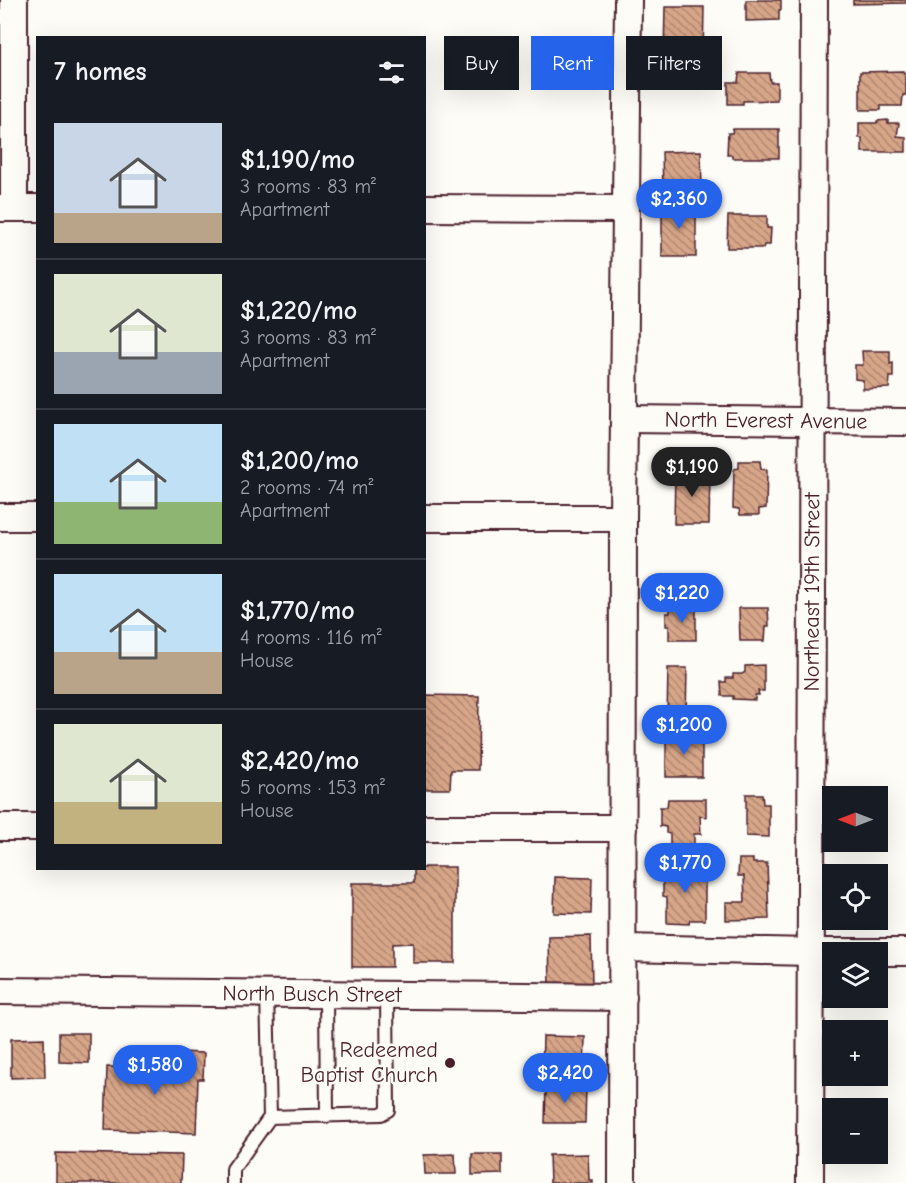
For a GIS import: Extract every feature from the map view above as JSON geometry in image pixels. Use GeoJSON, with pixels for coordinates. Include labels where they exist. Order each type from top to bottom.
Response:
{"type":"FeatureCollection","features":[{"type":"Feature","properties":{"kind":"street"},"geometry":{"type":"LineString","coordinates":[[14,0],[17,208]]}},
{"type":"Feature","properties":{"kind":"street"},"geometry":{"type":"LineString","coordinates":[[622,1183],[623,518],[628,0]]}},
{"type":"Feature","properties":{"kind":"street","name":"Northeast 19th Street"},"geometry":{"type":"LineString","coordinates":[[810,1183],[814,0]]}},
{"type":"Feature","properties":{"kind":"street"},"geometry":{"type":"LineString","coordinates":[[426,208],[626,209]]}},
{"type":"Feature","properties":{"kind":"street","name":"North Everest Avenue"},"geometry":{"type":"LineString","coordinates":[[625,420],[906,422]]}},
{"type":"Feature","properties":{"kind":"street"},"geometry":{"type":"LineString","coordinates":[[0,517],[36,517]]}},
{"type":"Feature","properties":{"kind":"street"},"geometry":{"type":"LineString","coordinates":[[426,518],[623,518]]}},
{"type":"Feature","properties":{"kind":"street"},"geometry":{"type":"LineString","coordinates":[[0,827],[36,827]]}},
{"type":"Feature","properties":{"kind":"street"},"geometry":{"type":"LineString","coordinates":[[426,828],[623,828]]}},
{"type":"Feature","properties":{"kind":"street"},"geometry":{"type":"LineString","coordinates":[[623,948],[906,952]]}},
{"type":"Feature","properties":{"kind":"street","name":"North Busch Street"},"geometry":{"type":"LineString","coordinates":[[0,991],[622,997]]}},
{"type":"Feature","properties":{"kind":"lane"},"geometry":{"type":"LineString","coordinates":[[233,1183],[233,1169],[270,1117],[267,993]]}},
{"type":"Feature","properties":{"kind":"lane"},"geometry":{"type":"LineString","coordinates":[[326,994],[327,1116]]}},
{"type":"Feature","properties":{"kind":"lane"},"geometry":{"type":"LineString","coordinates":[[270,1117],[381,1114],[388,1110],[387,995]]}},
{"type":"Feature","properties":{"kind":"building"},"geometry":{"type":"Polygon","coordinates":[[[746,0],[781,0],[779,20],[746,21],[746,0]]]}},
{"type":"Feature","properties":{"kind":"building"},"geometry":{"type":"Polygon","coordinates":[[[853,0],[906,0],[906,3],[853,4],[853,0]]]}},
{"type":"Feature","properties":{"kind":"building"},"geometry":{"type":"Polygon","coordinates":[[[665,7],[704,7],[703,36],[664,36],[665,7]]]}},
{"type":"Feature","properties":{"kind":"building"},"geometry":{"type":"Polygon","coordinates":[[[903,71],[906,74],[906,95],[903,95],[902,106],[881,106],[881,110],[860,110],[860,72],[903,71]]]}},
{"type":"Feature","properties":{"kind":"building"},"geometry":{"type":"Polygon","coordinates":[[[739,73],[769,73],[770,82],[777,82],[777,100],[728,104],[728,82],[738,82],[739,73]]]}},
{"type":"Feature","properties":{"kind":"building"},"geometry":{"type":"Polygon","coordinates":[[[888,120],[888,123],[899,123],[897,136],[906,137],[906,152],[862,152],[859,123],[877,123],[877,121],[888,120]]]}},
{"type":"Feature","properties":{"kind":"building"},"geometry":{"type":"Polygon","coordinates":[[[733,129],[779,129],[779,158],[732,158],[732,155],[727,155],[728,133],[732,133],[733,129]]]}},
{"type":"Feature","properties":{"kind":"building"},"geometry":{"type":"Polygon","coordinates":[[[701,151],[702,189],[663,190],[662,152],[701,151]]]}},
{"type":"Feature","properties":{"kind":"building"},"geometry":{"type":"Polygon","coordinates":[[[662,203],[696,203],[696,257],[662,257],[662,203]]]}},
{"type":"Feature","properties":{"kind":"building"},"geometry":{"type":"Polygon","coordinates":[[[728,216],[767,216],[767,228],[771,228],[770,245],[764,245],[763,248],[727,248],[728,216]]]}},
{"type":"Feature","properties":{"kind":"building"},"geometry":{"type":"Polygon","coordinates":[[[862,351],[890,351],[893,377],[890,377],[889,388],[863,389],[863,380],[855,379],[855,365],[863,365],[862,351]]]}},
{"type":"Feature","properties":{"kind":"building"},"geometry":{"type":"Polygon","coordinates":[[[739,461],[760,461],[761,469],[767,470],[766,508],[759,509],[759,515],[740,515],[739,509],[733,508],[734,469],[739,468],[739,461]]]}},
{"type":"Feature","properties":{"kind":"building"},"geometry":{"type":"Polygon","coordinates":[[[675,472],[710,473],[709,524],[674,524],[675,472]]]}},
{"type":"Feature","properties":{"kind":"building"},"geometry":{"type":"Polygon","coordinates":[[[670,608],[696,609],[696,640],[669,640],[666,613],[670,613],[670,608]]]}},
{"type":"Feature","properties":{"kind":"building"},"geometry":{"type":"Polygon","coordinates":[[[739,608],[768,608],[769,626],[766,626],[765,641],[740,641],[739,608]]]}},
{"type":"Feature","properties":{"kind":"building"},"geometry":{"type":"Polygon","coordinates":[[[764,665],[764,691],[758,691],[759,695],[755,695],[755,700],[722,696],[721,682],[726,682],[726,678],[733,678],[733,674],[742,674],[745,672],[745,666],[764,665]]]}},
{"type":"Feature","properties":{"kind":"building"},"geometry":{"type":"Polygon","coordinates":[[[668,668],[687,668],[686,719],[667,719],[668,668]]]}},
{"type":"Feature","properties":{"kind":"building"},"geometry":{"type":"Polygon","coordinates":[[[426,695],[479,696],[478,770],[451,770],[450,789],[426,789],[426,695]]]}},
{"type":"Feature","properties":{"kind":"building"},"geometry":{"type":"Polygon","coordinates":[[[666,735],[702,735],[702,777],[666,777],[666,735]]]}},
{"type":"Feature","properties":{"kind":"building"},"geometry":{"type":"Polygon","coordinates":[[[746,794],[762,794],[763,804],[769,804],[769,837],[746,836],[746,794]]]}},
{"type":"Feature","properties":{"kind":"building"},"geometry":{"type":"Polygon","coordinates":[[[668,799],[706,799],[706,817],[700,816],[701,834],[694,834],[694,847],[670,847],[670,834],[666,833],[666,827],[660,826],[660,807],[667,807],[668,799]]]}},
{"type":"Feature","properties":{"kind":"building"},"geometry":{"type":"Polygon","coordinates":[[[739,859],[753,859],[753,863],[767,863],[769,919],[726,920],[726,902],[745,902],[744,876],[738,876],[739,859]]]}},
{"type":"Feature","properties":{"kind":"building"},"geometry":{"type":"Polygon","coordinates":[[[666,866],[705,867],[705,920],[690,920],[689,924],[667,923],[667,897],[663,896],[663,877],[666,877],[666,866]]]}},
{"type":"Feature","properties":{"kind":"building"},"geometry":{"type":"Polygon","coordinates":[[[426,867],[455,867],[455,963],[413,963],[413,943],[392,944],[392,967],[352,967],[352,883],[414,883],[414,870],[426,870],[426,867]]]}},
{"type":"Feature","properties":{"kind":"building"},"geometry":{"type":"Polygon","coordinates":[[[555,877],[592,878],[591,914],[554,913],[555,877]]]}},
{"type":"Feature","properties":{"kind":"building"},"geometry":{"type":"Polygon","coordinates":[[[591,936],[592,984],[550,985],[549,937],[591,936]]]}},
{"type":"Feature","properties":{"kind":"building"},"geometry":{"type":"Polygon","coordinates":[[[59,1033],[89,1033],[89,1063],[59,1062],[59,1033]]]}},
{"type":"Feature","properties":{"kind":"building"},"geometry":{"type":"Polygon","coordinates":[[[543,1036],[585,1037],[584,1074],[542,1073],[543,1036]]]}},
{"type":"Feature","properties":{"kind":"building"},"geometry":{"type":"Polygon","coordinates":[[[44,1038],[45,1077],[11,1078],[11,1039],[44,1038]]]}},
{"type":"Feature","properties":{"kind":"building"},"geometry":{"type":"Polygon","coordinates":[[[177,1052],[204,1053],[203,1079],[198,1079],[196,1133],[105,1130],[107,1067],[157,1068],[157,1056],[176,1057],[177,1052]]]}},
{"type":"Feature","properties":{"kind":"building"},"geometry":{"type":"Polygon","coordinates":[[[546,1085],[586,1086],[585,1123],[545,1123],[546,1085]]]}},
{"type":"Feature","properties":{"kind":"building"},"geometry":{"type":"Polygon","coordinates":[[[56,1153],[182,1155],[181,1183],[56,1183],[56,1153]]]}},
{"type":"Feature","properties":{"kind":"building"},"geometry":{"type":"Polygon","coordinates":[[[455,1154],[456,1174],[425,1174],[424,1155],[455,1154]]]}},
{"type":"Feature","properties":{"kind":"building"},"geometry":{"type":"Polygon","coordinates":[[[472,1154],[502,1154],[502,1174],[472,1175],[472,1154]]]}},
{"type":"Feature","properties":{"kind":"building"},"geometry":{"type":"Polygon","coordinates":[[[588,1154],[589,1180],[593,1180],[593,1183],[550,1183],[549,1155],[588,1154]]]}},
{"type":"Feature","properties":{"kind":"place","name":"Redeemed Baptist Church"},"geometry":{"type":"Point","coordinates":[450,1063]}}]}
